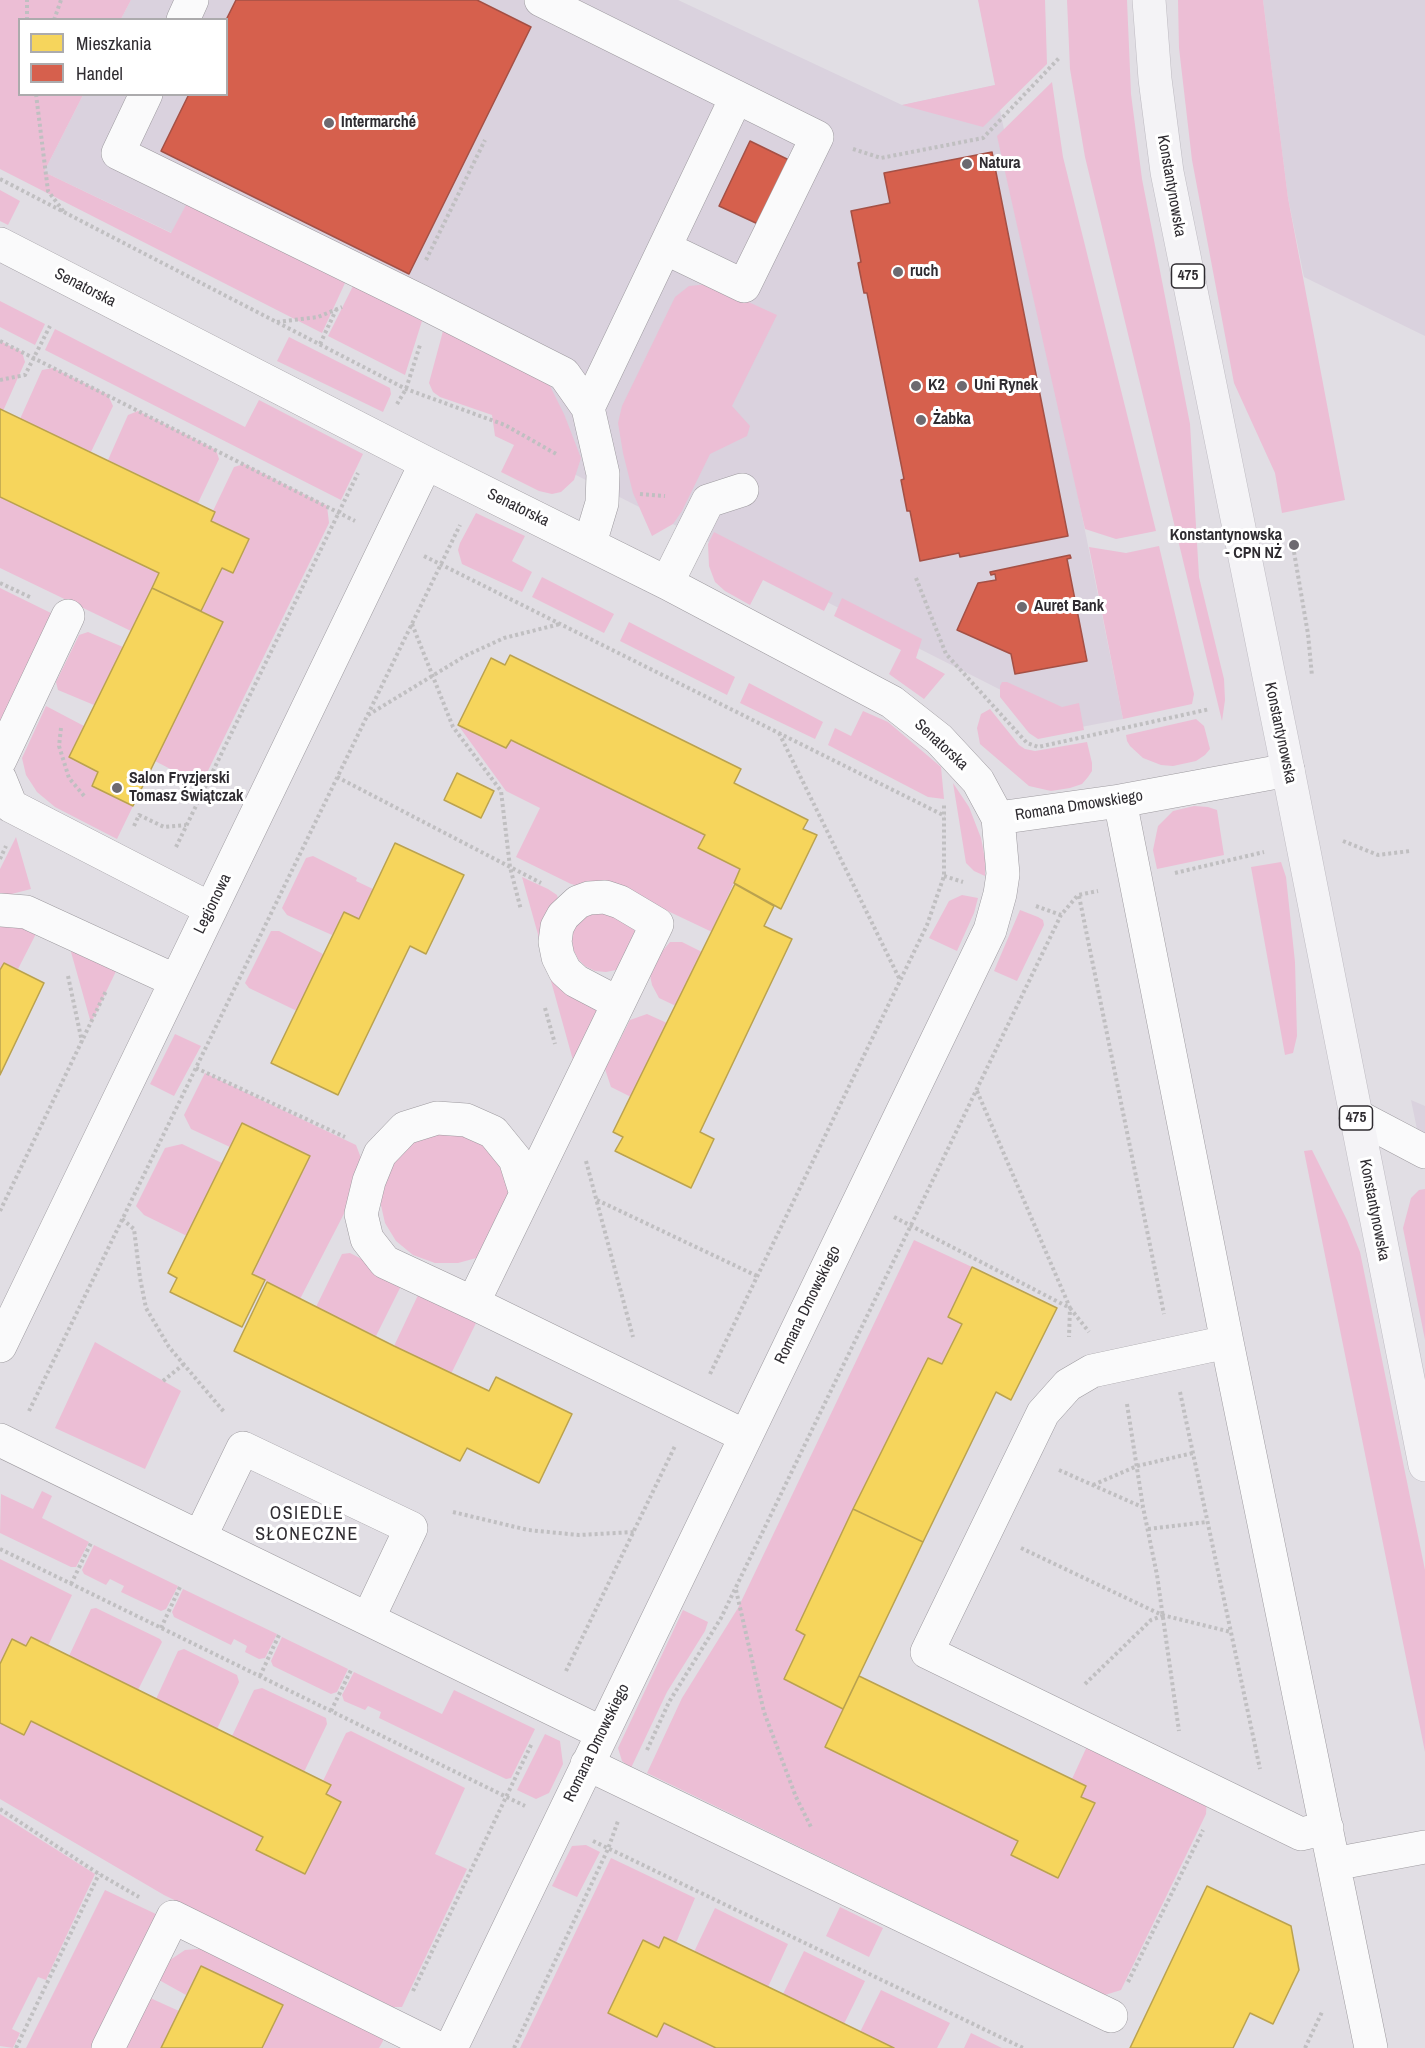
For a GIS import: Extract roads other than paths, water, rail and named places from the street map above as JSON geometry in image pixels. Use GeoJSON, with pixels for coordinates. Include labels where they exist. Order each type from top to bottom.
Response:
{"type":"FeatureCollection","features":[{"type":"Feature","properties":{"kind":"main road","name":"Konstantynowska"},"geometry":{"type":"LineString","coordinates":[[1149,0],[1155,79],[1167,172],[1425,1465]]}},
{"type":"Feature","properties":{"kind":"street"},"geometry":{"type":"LineString","coordinates":[[184,18],[192,0]]}},
{"type":"Feature","properties":{"kind":"street"},"geometry":{"type":"LineString","coordinates":[[541,0],[817,137],[744,286],[665,248]]}},
{"type":"Feature","properties":{"kind":"street"},"geometry":{"type":"LineString","coordinates":[[145,96],[118,153],[564,374],[588,408],[603,474],[602,503],[590,543]]}},
{"type":"Feature","properties":{"kind":"street"},"geometry":{"type":"LineString","coordinates":[[588,408],[736,98]]}},
{"type":"Feature","properties":{"kind":"street","name":"Senatorska"},"geometry":{"type":"LineString","coordinates":[[0,244],[426,462],[667,582],[892,702],[939,740],[978,781],[999,818]]}},
{"type":"Feature","properties":{"kind":"street","name":"Legionowa"},"geometry":{"type":"LineString","coordinates":[[0,1347],[426,462]]}},
{"type":"Feature","properties":{"kind":"street"},"geometry":{"type":"LineString","coordinates":[[667,582],[708,501],[741,490]]}},
{"type":"Feature","properties":{"kind":"street"},"geometry":{"type":"LineString","coordinates":[[0,760],[68,616]]}},
{"type":"Feature","properties":{"kind":"street","name":"Romana Dmowskiego"},"geometry":{"type":"LineString","coordinates":[[451,2048],[990,930],[1003,874],[999,818],[1120,801],[1288,770]]}},
{"type":"Feature","properties":{"kind":"street"},"geometry":{"type":"LineString","coordinates":[[0,779],[11,806],[211,909]]}},
{"type":"Feature","properties":{"kind":"street"},"geometry":{"type":"LineString","coordinates":[[1120,801],[1227,1342],[1371,2048]]}},
{"type":"Feature","properties":{"kind":"street"},"geometry":{"type":"LineString","coordinates":[[473,1303],[657,924],[620,902],[605,897],[589,898],[578,902],[563,916],[557,927],[555,942],[558,957],[565,971],[576,981],[618,1003]]}},
{"type":"Feature","properties":{"kind":"street"},"geometry":{"type":"LineString","coordinates":[[0,910],[26,912],[176,981]]}},
{"type":"Feature","properties":{"kind":"street"},"geometry":{"type":"LineString","coordinates":[[1355,1115],[1425,1152]]}},
{"type":"Feature","properties":{"kind":"street"},"geometry":{"type":"LineString","coordinates":[[526,1194],[516,1159],[492,1132],[466,1120],[437,1118],[405,1128],[381,1154],[369,1181],[361,1214],[367,1239],[385,1262],[745,1437]]}},
{"type":"Feature","properties":{"kind":"street"},"geometry":{"type":"LineString","coordinates":[[1227,1342],[1092,1371],[1068,1385],[1043,1413],[927,1652],[1301,1834],[1327,1828]]}},
{"type":"Feature","properties":{"kind":"street"},"geometry":{"type":"LineString","coordinates":[[6,1443],[602,1733]]}},
{"type":"Feature","properties":{"kind":"street"},"geometry":{"type":"LineString","coordinates":[[200,1537],[243,1448],[411,1528],[368,1620]]}},
{"type":"Feature","properties":{"kind":"street"},"geometry":{"type":"LineString","coordinates":[[587,1764],[1111,2016]]}},
{"type":"Feature","properties":{"kind":"street"},"geometry":{"type":"LineString","coordinates":[[1334,1864],[1425,1847]]}},
{"type":"Feature","properties":{"kind":"street"},"geometry":{"type":"LineString","coordinates":[[108,2048],[173,1917],[438,2048]]}},
{"type":"Feature","properties":{"kind":"place","name":"Intermarché"},"geometry":{"type":"Point","coordinates":[329,123]}},
{"type":"Feature","properties":{"kind":"place","name":"Natura"},"geometry":{"type":"Point","coordinates":[967,164]}},
{"type":"Feature","properties":{"kind":"place","name":"ruch"},"geometry":{"type":"Point","coordinates":[898,272]}},
{"type":"Feature","properties":{"kind":"place","name":"K2"},"geometry":{"type":"Point","coordinates":[916,386]}},
{"type":"Feature","properties":{"kind":"place","name":"Uni Rynek"},"geometry":{"type":"Point","coordinates":[962,386]}},
{"type":"Feature","properties":{"kind":"place","name":"Żabka"},"geometry":{"type":"Point","coordinates":[921,420]}},
{"type":"Feature","properties":{"kind":"place","name":"Konstantynowska - CPN NŻ"},"geometry":{"type":"Point","coordinates":[1294,545]}},
{"type":"Feature","properties":{"kind":"place","name":"Auret Bank"},"geometry":{"type":"Point","coordinates":[1022,607]}},
{"type":"Feature","properties":{"kind":"place","name":"Salon Fryzjerski Tomasz Świątczak"},"geometry":{"type":"Point","coordinates":[117,788]}},
{"type":"Feature","properties":{"kind":"district","name":"OSIEDLE SŁONECZNE"},"geometry":{"type":"Point","coordinates":[307,1524]}}]}
